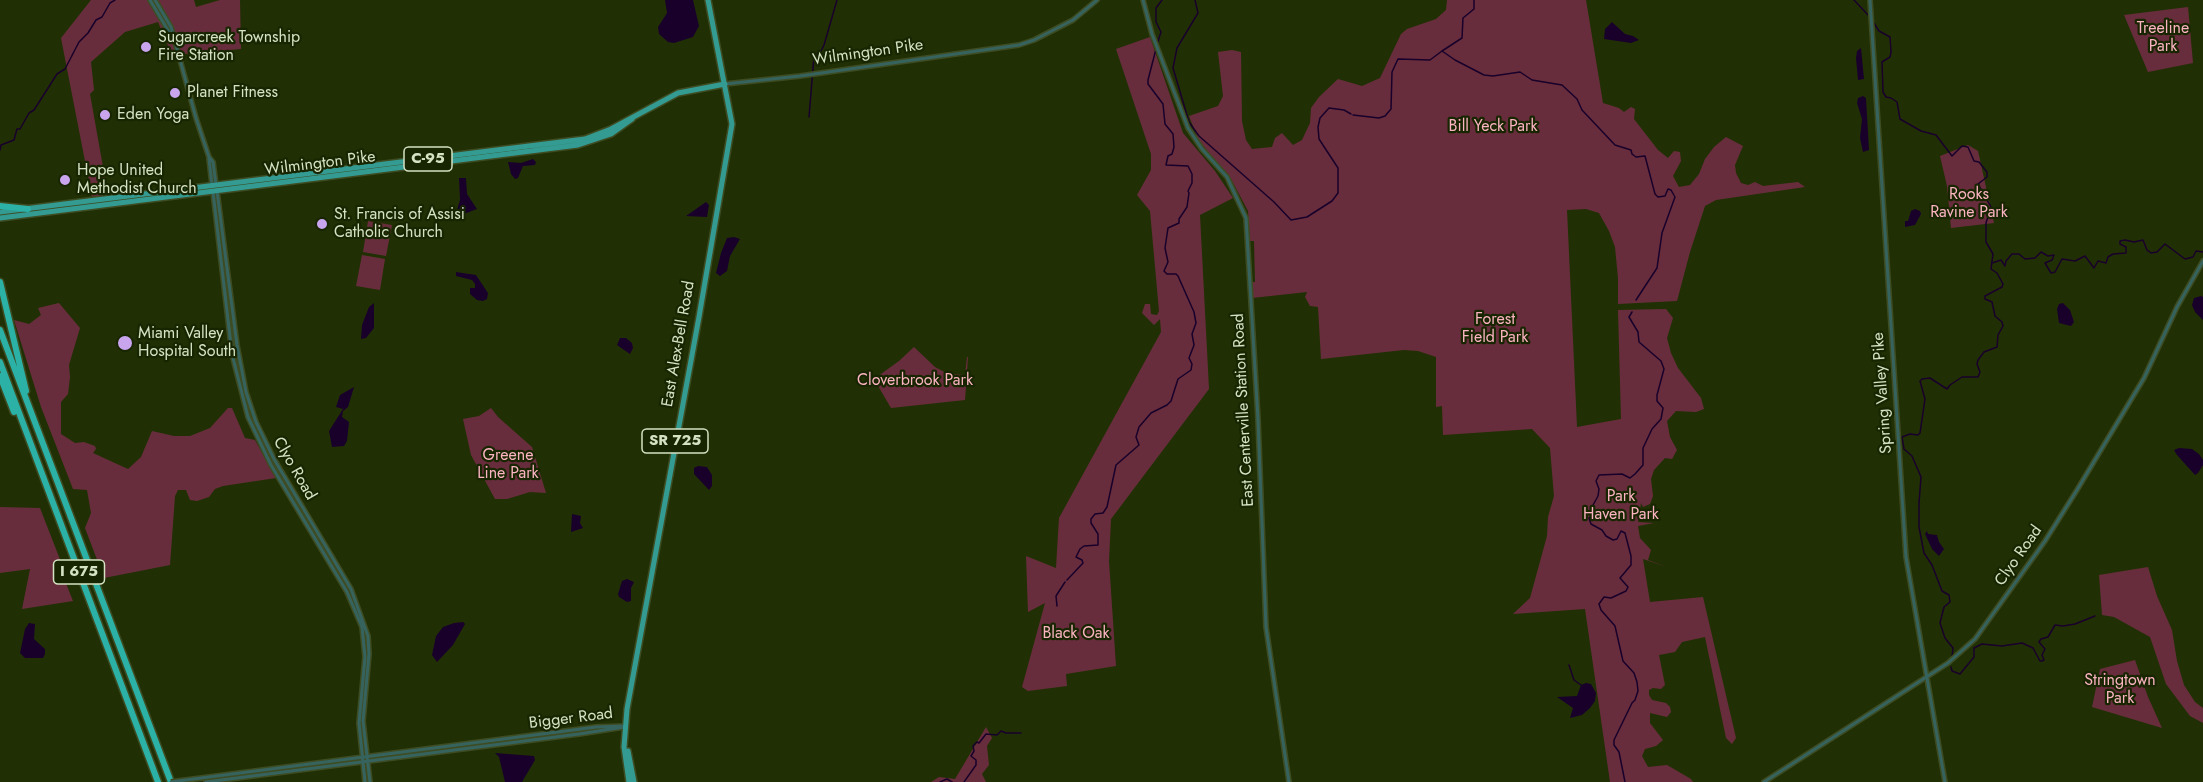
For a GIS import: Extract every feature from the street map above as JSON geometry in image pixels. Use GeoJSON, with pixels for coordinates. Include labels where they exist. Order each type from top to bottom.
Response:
{"type":"FeatureCollection","features":[{"type":"Feature","properties":{"kind":"highway"},"geometry":{"type":"LineString","coordinates":[[0,206],[28,208]]}},
{"type":"Feature","properties":{"kind":"highway"},"geometry":{"type":"LineString","coordinates":[[0,282],[38,432]]}},
{"type":"Feature","properties":{"kind":"highway","name":"I 675"},"geometry":{"type":"LineString","coordinates":[[0,330],[175,782]]}},
{"type":"Feature","properties":{"kind":"highway","name":"I 675"},"geometry":{"type":"LineString","coordinates":[[0,362],[159,782]]}},
{"type":"Feature","properties":{"kind":"highway"},"geometry":{"type":"LineString","coordinates":[[0,376],[38,464]]}},
{"type":"Feature","properties":{"kind":"main road","name":"SR 725"},"geometry":{"type":"LineString","coordinates":[[708,0],[725,84]]}},
{"type":"Feature","properties":{"kind":"main road","name":"Wilmington Pike"},"geometry":{"type":"LineString","coordinates":[[0,218],[585,139],[599,135],[678,93],[725,84]]}},
{"type":"Feature","properties":{"kind":"main road","name":"East Alex-Bell Road"},"geometry":{"type":"LineString","coordinates":[[632,782],[625,726],[732,124],[725,84]]}},
{"type":"Feature","properties":{"kind":"main road","name":"Wilmington Pike"},"geometry":{"type":"LineString","coordinates":[[0,212],[545,149],[596,140],[629,123],[635,116]]}},
{"type":"Feature","properties":{"kind":"street","name":"Clyo Road"},"geometry":{"type":"LineString","coordinates":[[150,0],[172,33]]}},
{"type":"Feature","properties":{"kind":"street","name":"Clyo Road"},"geometry":{"type":"LineString","coordinates":[[155,0],[167,18],[209,157],[213,162],[232,354],[248,417],[271,465],[347,592],[362,627],[364,657],[359,723],[370,782]]}},
{"type":"Feature","properties":{"kind":"street","name":"Wilmington Pike"},"geometry":{"type":"LineString","coordinates":[[725,84],[800,76],[1025,44],[1073,20],[1097,0]]}},
{"type":"Feature","properties":{"kind":"street","name":"East Centerville Station Road"},"geometry":{"type":"LineString","coordinates":[[1143,0],[1155,42],[1191,134],[1227,177],[1246,218],[1258,419],[1266,627],[1289,782]]}},
{"type":"Feature","properties":{"kind":"street","name":"Spring Valley Pike"},"geometry":{"type":"LineString","coordinates":[[1870,0],[1906,557],[1945,782]]}},
{"type":"Feature","properties":{"kind":"street","name":"Clyo Road"},"geometry":{"type":"LineString","coordinates":[[215,188],[237,345],[246,392],[256,422],[274,459],[351,590],[368,636],[369,654],[363,721],[365,782]]}},
{"type":"Feature","properties":{"kind":"street","name":"Clyo Road"},"geometry":{"type":"LineString","coordinates":[[1764,782],[1956,657],[1975,639],[2044,541],[2144,378],[2177,307],[2203,261]]}},
{"type":"Feature","properties":{"kind":"street","name":"Bigger Road"},"geometry":{"type":"LineString","coordinates":[[175,782],[620,729],[625,726]]}},
{"type":"Feature","properties":{"kind":"street","name":"Bigger Road"},"geometry":{"type":"LineString","coordinates":[[206,782],[365,759]]}},
{"type":"Feature","properties":{"kind":"green space"},"geometry":{"type":"Polygon","coordinates":[[[91,0],[194,0],[196,7],[220,0],[240,0],[241,49],[172,55],[158,22],[125,32],[91,62],[94,90],[90,94],[108,195],[92,197],[61,38],[91,0]]]}},
{"type":"Feature","properties":{"kind":"green space"},"geometry":{"type":"Polygon","coordinates":[[[1447,0],[1586,0],[1603,103],[1624,112],[1631,107],[1635,109],[1634,119],[1658,150],[1668,158],[1674,151],[1680,152],[1681,161],[1673,176],[1679,187],[1690,185],[1714,147],[1726,137],[1743,146],[1735,165],[1741,183],[1748,185],[1755,182],[1763,186],[1798,182],[1805,187],[1716,200],[1705,206],[1677,301],[1618,304],[1615,247],[1609,231],[1599,213],[1586,209],[1567,210],[1577,427],[1621,419],[1618,310],[1666,309],[1673,318],[1667,338],[1671,353],[1678,368],[1701,398],[1704,409],[1696,412],[1676,411],[1667,421],[1670,437],[1677,450],[1672,459],[1665,458],[1654,470],[1651,479],[1653,496],[1650,504],[1643,507],[1641,503],[1638,522],[1654,523],[1638,526],[1640,538],[1651,550],[1648,560],[1667,567],[1643,559],[1650,602],[1703,597],[1736,738],[1732,744],[1726,738],[1705,637],[1682,642],[1675,652],[1659,655],[1665,685],[1661,689],[1649,690],[1649,695],[1652,700],[1666,703],[1671,712],[1667,717],[1650,713],[1650,723],[1663,740],[1656,746],[1645,749],[1642,756],[1648,767],[1667,765],[1693,782],[1610,782],[1585,609],[1513,614],[1530,598],[1547,536],[1548,517],[1554,496],[1550,448],[1532,429],[1443,435],[1442,406],[1436,407],[1436,357],[1418,351],[1404,350],[1321,359],[1318,307],[1310,306],[1305,297],[1307,292],[1252,298],[1252,282],[1255,282],[1254,241],[1250,241],[1248,211],[1231,179],[1199,141],[1189,116],[1218,106],[1223,96],[1218,52],[1232,50],[1241,52],[1242,121],[1246,140],[1252,149],[1272,147],[1275,138],[1282,133],[1293,145],[1302,140],[1310,123],[1311,108],[1338,79],[1362,86],[1380,78],[1401,34],[1407,29],[1436,19],[1446,10],[1447,0]]]}},
{"type":"Feature","properties":{"kind":"green space","name":"Treeline Park"},"geometry":{"type":"Polygon","coordinates":[[[2188,7],[2193,63],[2148,72],[2124,15],[2188,7]]]}},
{"type":"Feature","properties":{"kind":"green space","name":"Black Oak"},"geometry":{"type":"Polygon","coordinates":[[[1150,37],[1183,133],[1215,171],[1233,198],[1200,215],[1209,389],[1111,519],[1109,561],[1116,666],[1066,674],[1067,686],[1028,691],[1022,687],[1045,603],[1028,612],[1026,556],[1056,568],[1059,518],[1161,332],[1160,319],[1154,325],[1142,313],[1145,304],[1150,304],[1151,314],[1157,315],[1159,311],[1150,211],[1137,195],[1151,170],[1151,154],[1116,49],[1150,37]]]}},
{"type":"Feature","properties":{"kind":"green space","name":"Rooks Ravine Park"},"geometry":{"type":"Polygon","coordinates":[[[1968,145],[1978,151],[1994,223],[1951,228],[1947,186],[1940,156],[1968,145]]]}},
{"type":"Feature","properties":{"kind":"green space"},"geometry":{"type":"Polygon","coordinates":[[[368,221],[392,225],[386,256],[363,252],[368,221]]]}},
{"type":"Feature","properties":{"kind":"green space"},"geometry":{"type":"Polygon","coordinates":[[[362,255],[385,259],[380,290],[356,286],[362,255]]]}},
{"type":"Feature","properties":{"kind":"green space"},"geometry":{"type":"Polygon","coordinates":[[[59,303],[80,328],[69,365],[68,394],[61,402],[61,434],[75,443],[84,442],[95,446],[93,453],[128,469],[141,457],[152,431],[174,436],[190,436],[210,428],[228,408],[232,408],[245,438],[255,440],[276,478],[223,486],[215,489],[209,497],[197,501],[190,500],[186,490],[178,490],[175,496],[170,565],[104,578],[85,528],[91,513],[87,490],[73,489],[41,407],[14,320],[29,324],[41,315],[38,308],[59,303]]]}},
{"type":"Feature","properties":{"kind":"green space","name":"Cloverbrook Park"},"geometry":{"type":"Polygon","coordinates":[[[914,347],[935,367],[948,374],[965,375],[968,357],[965,400],[891,408],[874,379],[914,347]]]}},
{"type":"Feature","properties":{"kind":"green space","name":"Greene Line Park"},"geometry":{"type":"Polygon","coordinates":[[[491,408],[532,447],[546,493],[530,492],[507,499],[495,499],[471,455],[463,419],[479,416],[491,408]]]}},
{"type":"Feature","properties":{"kind":"green space"},"geometry":{"type":"Polygon","coordinates":[[[0,507],[40,508],[68,580],[65,581],[73,601],[22,609],[30,569],[0,573],[0,507]]]}},
{"type":"Feature","properties":{"kind":"green space"},"geometry":{"type":"Polygon","coordinates":[[[2148,567],[2157,596],[2172,630],[2184,685],[2195,702],[2203,708],[2203,723],[2190,716],[2166,684],[2150,637],[2114,617],[2102,615],[2099,575],[2148,567]]]}},
{"type":"Feature","properties":{"kind":"green space","name":"Stringtown Park"},"geometry":{"type":"Polygon","coordinates":[[[2135,660],[2162,728],[2092,707],[2100,669],[2135,660]]]}},
{"type":"Feature","properties":{"kind":"green space"},"geometry":{"type":"Polygon","coordinates":[[[986,727],[992,738],[987,746],[989,765],[982,774],[986,782],[931,782],[939,777],[955,779],[986,727]]]}},
{"type":"Feature","properties":{"kind":"shaded area"},"geometry":{"type":"Polygon","coordinates":[[[665,0],[693,0],[699,26],[693,37],[674,43],[668,42],[659,34],[658,27],[667,13],[665,0]]]}},
{"type":"Feature","properties":{"kind":"shaded area"},"geometry":{"type":"Polygon","coordinates":[[[1612,22],[1625,34],[1639,40],[1631,43],[1604,39],[1605,29],[1612,22]]]}},
{"type":"Feature","properties":{"kind":"shaded area"},"geometry":{"type":"Polygon","coordinates":[[[1861,48],[1864,79],[1858,80],[1856,58],[1857,51],[1861,48]]]}},
{"type":"Feature","properties":{"kind":"shaded area"},"geometry":{"type":"Polygon","coordinates":[[[1863,96],[1866,98],[1869,150],[1863,152],[1860,138],[1862,119],[1857,103],[1858,98],[1863,96]]]}},
{"type":"Feature","properties":{"kind":"shaded area"},"geometry":{"type":"Polygon","coordinates":[[[533,159],[536,162],[535,165],[523,166],[518,178],[515,179],[508,162],[521,163],[533,159]]]}},
{"type":"Feature","properties":{"kind":"shaded area"},"geometry":{"type":"Polygon","coordinates":[[[459,178],[466,178],[467,194],[477,209],[461,215],[456,213],[460,200],[459,178]]]}},
{"type":"Feature","properties":{"kind":"shaded area"},"geometry":{"type":"Polygon","coordinates":[[[706,202],[709,205],[707,217],[686,216],[706,202]]]}},
{"type":"Feature","properties":{"kind":"shaded area"},"geometry":{"type":"Polygon","coordinates":[[[1915,209],[1921,214],[1915,225],[1905,227],[1905,221],[1908,221],[1911,211],[1915,209]]]}},
{"type":"Feature","properties":{"kind":"shaded area"},"geometry":{"type":"Polygon","coordinates":[[[727,238],[740,239],[730,256],[727,271],[720,276],[716,273],[721,253],[727,238]]]}},
{"type":"Feature","properties":{"kind":"shaded area"},"geometry":{"type":"Polygon","coordinates":[[[456,272],[476,275],[488,293],[487,299],[477,300],[470,294],[470,288],[475,288],[475,284],[472,280],[456,276],[456,272]]]}},
{"type":"Feature","properties":{"kind":"shaded area"},"geometry":{"type":"Polygon","coordinates":[[[2203,297],[2203,320],[2192,305],[2194,298],[2203,297]]]}},
{"type":"Feature","properties":{"kind":"shaded area"},"geometry":{"type":"Polygon","coordinates":[[[374,303],[374,328],[366,338],[361,339],[362,325],[369,307],[374,303]]]}},
{"type":"Feature","properties":{"kind":"shaded area"},"geometry":{"type":"Polygon","coordinates":[[[2063,303],[2070,310],[2074,322],[2071,326],[2059,323],[2057,309],[2059,304],[2063,303]]]}},
{"type":"Feature","properties":{"kind":"shaded area"},"geometry":{"type":"Polygon","coordinates":[[[620,338],[626,338],[632,343],[633,348],[630,354],[617,345],[620,338]]]}},
{"type":"Feature","properties":{"kind":"shaded area"},"geometry":{"type":"Polygon","coordinates":[[[354,387],[348,407],[343,411],[342,417],[349,422],[347,441],[344,446],[332,447],[329,431],[343,409],[336,407],[340,395],[354,387]]]}},
{"type":"Feature","properties":{"kind":"shaded area"},"geometry":{"type":"Polygon","coordinates":[[[665,433],[662,451],[658,452],[656,442],[647,435],[665,433]]]}},
{"type":"Feature","properties":{"kind":"shaded area"},"geometry":{"type":"Polygon","coordinates":[[[2192,449],[2199,454],[2203,465],[2198,473],[2195,475],[2177,455],[2174,450],[2192,449]]]}},
{"type":"Feature","properties":{"kind":"shaded area"},"geometry":{"type":"Polygon","coordinates":[[[707,467],[712,475],[712,486],[709,490],[694,474],[694,468],[707,467]]]}},
{"type":"Feature","properties":{"kind":"shaded area"},"geometry":{"type":"Polygon","coordinates":[[[572,514],[581,516],[580,523],[583,528],[571,532],[572,514]]]}},
{"type":"Feature","properties":{"kind":"shaded area"},"geometry":{"type":"Polygon","coordinates":[[[1927,531],[1928,534],[1937,535],[1944,549],[1939,556],[1932,549],[1925,534],[1927,531]]]}},
{"type":"Feature","properties":{"kind":"shaded area"},"geometry":{"type":"Polygon","coordinates":[[[627,579],[634,582],[631,588],[631,601],[627,602],[618,594],[622,581],[627,579]]]}},
{"type":"Feature","properties":{"kind":"shaded area"},"geometry":{"type":"Polygon","coordinates":[[[463,622],[465,624],[453,645],[437,662],[432,655],[436,636],[443,627],[463,622]]]}},
{"type":"Feature","properties":{"kind":"shaded area"},"geometry":{"type":"Polygon","coordinates":[[[29,623],[35,624],[34,639],[45,649],[43,658],[25,658],[20,653],[25,629],[29,623]]]}},
{"type":"Feature","properties":{"kind":"shaded area"},"geometry":{"type":"Polygon","coordinates":[[[1591,684],[1596,693],[1595,701],[1582,715],[1570,718],[1573,708],[1557,697],[1577,696],[1581,685],[1591,684]]]}},
{"type":"Feature","properties":{"kind":"shaded area"},"geometry":{"type":"Polygon","coordinates":[[[495,753],[534,756],[535,760],[522,782],[505,782],[499,757],[495,753]]]}},
{"type":"Feature","properties":{"kind":"waterway"},"geometry":{"type":"LineString","coordinates":[[0,150],[1,145],[14,140],[17,129],[20,129],[29,113],[34,110],[57,74],[65,69],[79,42],[96,20],[102,17],[110,3],[115,0]]}},
{"type":"Feature","properties":{"kind":"waterway"},"geometry":{"type":"LineString","coordinates":[[809,117],[814,56],[821,51],[824,45],[837,0]]}},
{"type":"Feature","properties":{"kind":"waterway"},"geometry":{"type":"LineString","coordinates":[[1157,44],[1161,32],[1156,22],[1156,8],[1162,0]]}},
{"type":"Feature","properties":{"kind":"waterway"},"geometry":{"type":"LineString","coordinates":[[1195,0],[1198,13],[1177,48],[1173,68],[1189,122],[1199,136],[1274,202],[1291,220],[1307,217],[1332,201],[1338,193],[1338,168],[1319,139],[1318,127],[1320,118],[1329,108],[1344,110],[1351,114]]}},
{"type":"Feature","properties":{"kind":"waterway"},"geometry":{"type":"LineString","coordinates":[[1442,51],[1462,38],[1463,18],[1474,9],[1474,0]]}},
{"type":"Feature","properties":{"kind":"waterway"},"geometry":{"type":"LineString","coordinates":[[1854,0],[1869,16]]}},
{"type":"Feature","properties":{"kind":"waterway"},"geometry":{"type":"LineString","coordinates":[[1872,20],[1879,31],[1890,37],[1890,57],[1882,62],[1883,92],[1886,97],[1897,102],[1900,119],[1921,131],[1936,135],[1952,156],[1962,146],[1968,147],[1974,161],[1979,162],[1987,172],[1987,177],[1978,184],[1991,207],[1986,223],[1986,242],[1993,254],[1991,269],[1997,273],[2003,284],[2002,287],[1985,296],[1985,299],[1992,302],[1995,316],[2003,326],[1998,335],[1997,347],[1984,352],[1978,360],[1980,372],[1978,377],[1962,377],[1947,389],[1930,378],[1922,379],[1920,381],[1925,399],[1920,433],[1902,437],[1904,449],[1912,456],[1921,477],[1919,527],[1924,553],[1932,565],[1942,591],[1949,595],[1950,602],[1944,607],[1940,623],[1945,638],[1953,648],[1952,657]]}},
{"type":"Feature","properties":{"kind":"waterway"},"geometry":{"type":"LineString","coordinates":[[1067,580],[1083,563],[1076,557],[1080,549],[1084,546],[1098,545],[1098,534],[1091,519],[1095,514],[1103,513],[1107,507],[1116,465],[1139,445],[1136,437],[1139,427],[1151,413],[1171,401],[1178,379],[1191,370],[1192,364],[1189,358],[1194,345],[1192,334],[1196,323],[1194,312],[1178,276],[1167,274],[1164,271],[1168,262],[1165,248],[1168,228],[1179,223],[1187,207],[1192,174],[1188,166],[1166,165],[1168,156],[1172,154],[1174,147],[1173,134],[1165,124],[1163,104],[1148,84],[1156,49]]}},
{"type":"Feature","properties":{"kind":"waterway"},"geometry":{"type":"LineString","coordinates":[[1353,115],[1379,118],[1385,116],[1391,109],[1392,72],[1398,59],[1430,60],[1442,51],[1484,75],[1520,72],[1532,80],[1562,85],[1577,99],[1582,110],[1615,145],[1631,150],[1636,157],[1645,156],[1655,194],[1658,197],[1665,196],[1668,189],[1675,197],[1662,233],[1657,268],[1636,300]]}},
{"type":"Feature","properties":{"kind":"waterway"},"geometry":{"type":"LineString","coordinates":[[1992,263],[2001,260],[2005,266],[2012,254],[2019,254],[2025,259],[2035,258],[2041,252],[2048,256],[2054,255],[2052,260],[2045,263],[2051,273],[2055,272],[2062,259],[2075,261],[2085,256],[2094,268],[2098,261],[2106,263],[2108,257],[2113,254],[2126,253],[2126,247],[2120,244],[2120,241],[2125,240],[2134,242],[2143,240],[2147,250],[2151,253],[2157,252],[2165,244],[2185,259],[2193,257],[2196,251],[2203,252]]}},
{"type":"Feature","properties":{"kind":"waterway"},"geometry":{"type":"LineString","coordinates":[[1625,782],[1614,740],[1635,700],[1638,691],[1637,682],[1634,673],[1623,661],[1615,626],[1601,610],[1599,604],[1604,597],[1611,598],[1626,591],[1628,587],[1620,578],[1631,565],[1631,556],[1625,533],[1621,531],[1617,539],[1613,540],[1591,524],[1589,518],[1593,514],[1592,507],[1598,496],[1599,489],[1596,481],[1599,475],[1622,474],[1630,478],[1635,474],[1643,465],[1643,448],[1652,429],[1661,419],[1663,408],[1657,401],[1657,395],[1664,369],[1661,361],[1639,342],[1638,332],[1629,317],[1632,312]]}},
{"type":"Feature","properties":{"kind":"waterway"},"geometry":{"type":"LineString","coordinates":[[1057,606],[1056,596],[1065,582]]}},
{"type":"Feature","properties":{"kind":"waterway"},"geometry":{"type":"LineString","coordinates":[[1951,667],[1952,671],[1960,674],[1974,657],[1974,648],[1982,644],[2002,646],[2022,643],[2033,648],[2042,661],[2045,649],[2039,642],[2048,637],[2055,625],[2075,624],[2095,616]]}},
{"type":"Feature","properties":{"kind":"waterway"},"geometry":{"type":"LineString","coordinates":[[1569,665],[1574,680],[1581,685]]}},
{"type":"Feature","properties":{"kind":"waterway"},"geometry":{"type":"LineString","coordinates":[[964,782],[976,765],[976,760],[971,756],[974,751],[973,746],[979,743],[986,734],[997,735],[1001,731],[1021,733]]}},
{"type":"Feature","properties":{"kind":"waterway"},"geometry":{"type":"LineString","coordinates":[[940,782],[947,779],[952,782]]}},
{"type":"Feature","properties":{"kind":"place","name":"Sugarcreek Township Fire Station"},"geometry":{"type":"Point","coordinates":[146,47]}},
{"type":"Feature","properties":{"kind":"place","name":"Planet Fitness"},"geometry":{"type":"Point","coordinates":[175,93]}},
{"type":"Feature","properties":{"kind":"place","name":"Eden Yoga"},"geometry":{"type":"Point","coordinates":[105,115]}},
{"type":"Feature","properties":{"kind":"place","name":"Hope United Methodist Church"},"geometry":{"type":"Point","coordinates":[65,180]}},
{"type":"Feature","properties":{"kind":"place","name":"St. Francis of Assisi Catholic Church"},"geometry":{"type":"Point","coordinates":[322,224]}},
{"type":"Feature","properties":{"kind":"place","name":"Miami Valley Hospital South"},"geometry":{"type":"Point","coordinates":[125,343]}},
{"type":"Feature","properties":{"kind":"park label","name":"Bill Yeck Park"},"geometry":{"type":"Point","coordinates":[1493,127]}},
{"type":"Feature","properties":{"kind":"park label","name":"Forest Field Park"},"geometry":{"type":"Point","coordinates":[1495,329]}},
{"type":"Feature","properties":{"kind":"park label","name":"Park Haven Park"},"geometry":{"type":"Point","coordinates":[1621,506]}}]}
